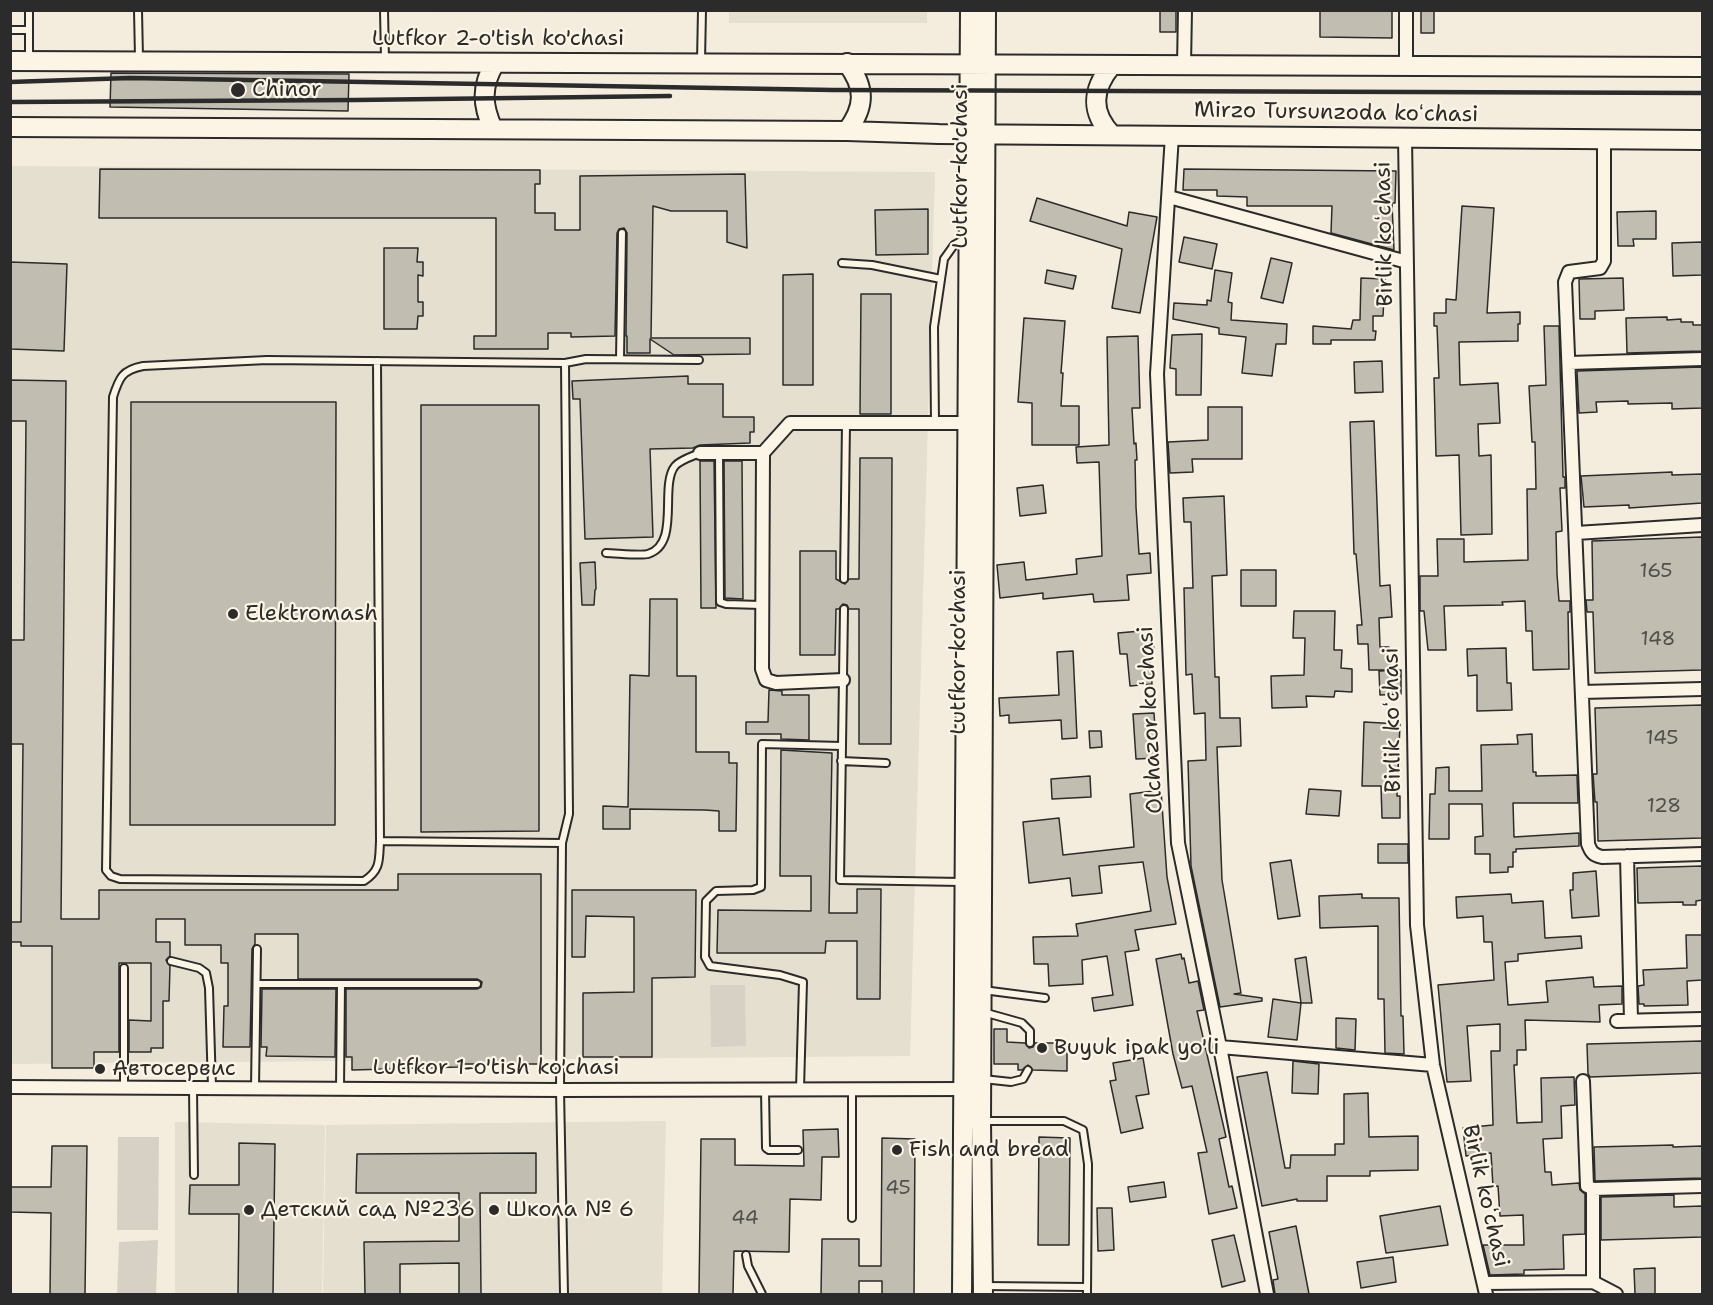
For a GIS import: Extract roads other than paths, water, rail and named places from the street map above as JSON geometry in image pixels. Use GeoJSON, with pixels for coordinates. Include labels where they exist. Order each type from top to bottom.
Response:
{"type":"FeatureCollection","features":[{"type":"Feature","properties":{"kind":"main road","name":"Lutfkor ko'chasi"},"geometry":{"type":"LineString","coordinates":[[970,10],[978,65],[976,423],[983,1290]]}},
{"type":"Feature","properties":{"kind":"main road","name":"Lutfkor ko'chasi"},"geometry":{"type":"LineString","coordinates":[[978,65],[986,10]]}},
{"type":"Feature","properties":{"kind":"main road","name":"Lutfkor 2-o'tish ko'chasi"},"geometry":{"type":"LineString","coordinates":[[10,61],[978,65]]}},
{"type":"Feature","properties":{"kind":"main road"},"geometry":{"type":"LineString","coordinates":[[493,129],[485,108],[483,94],[486,80],[495,63]]}},
{"type":"Feature","properties":{"kind":"main road"},"geometry":{"type":"LineString","coordinates":[[847,63],[857,78],[862,98],[856,116],[847,131]]}},
{"type":"Feature","properties":{"kind":"main road","name":"Mirzo Tursunzoda koʻchasi"},"geometry":{"type":"LineString","coordinates":[[978,65],[1702,67]]}},
{"type":"Feature","properties":{"kind":"main road"},"geometry":{"type":"LineString","coordinates":[[1112,65],[1100,81],[1096,100],[1100,118],[1112,135]]}},
{"type":"Feature","properties":{"kind":"main road"},"geometry":{"type":"LineString","coordinates":[[10,126],[847,131],[978,134]]}},
{"type":"Feature","properties":{"kind":"main road","name":"Lutfkor ko'chasi"},"geometry":{"type":"LineString","coordinates":[[962,1294],[964,883],[976,423],[969,237],[978,134]]}},
{"type":"Feature","properties":{"kind":"main road","name":"Mirzo Tursunzoda koʻchasi"},"geometry":{"type":"LineString","coordinates":[[978,134],[1702,140]]}},
{"type":"Feature","properties":{"kind":"street"},"geometry":{"type":"LineString","coordinates":[[1184,65],[1185,10]]}},
{"type":"Feature","properties":{"kind":"street"},"geometry":{"type":"LineString","coordinates":[[1406,10],[1406,66]]}},
{"type":"Feature","properties":{"kind":"street","name":"Olchazor koʻchasi"},"geometry":{"type":"LineString","coordinates":[[1172,135],[1157,375],[1178,843],[1267,1294]]}},
{"type":"Feature","properties":{"kind":"street","name":"Birlik koʻchasi"},"geometry":{"type":"LineString","coordinates":[[1404,137],[1417,925],[1433,1065],[1485,1289]]}},
{"type":"Feature","properties":{"kind":"street"},"geometry":{"type":"LineString","coordinates":[[1604,139],[1604,261],[1600,268],[1573,271],[1566,276],[1590,851],[1602,857],[1702,854]]}},
{"type":"Feature","properties":{"kind":"street"},"geometry":{"type":"LineString","coordinates":[[1169,197],[1407,262]]}},
{"type":"Feature","properties":{"kind":"street"},"geometry":{"type":"LineString","coordinates":[[1569,363],[1702,359]]}},
{"type":"Feature","properties":{"kind":"street"},"geometry":{"type":"LineString","coordinates":[[843,680],[776,683],[766,680],[762,669],[763,453],[790,423],[976,423]]}},
{"type":"Feature","properties":{"kind":"street"},"geometry":{"type":"LineString","coordinates":[[700,453],[763,453]]}},
{"type":"Feature","properties":{"kind":"street"},"geometry":{"type":"LineString","coordinates":[[1576,534],[1702,525]]}},
{"type":"Feature","properties":{"kind":"street"},"geometry":{"type":"LineString","coordinates":[[1582,692],[1702,689]]}},
{"type":"Feature","properties":{"kind":"street"},"geometry":{"type":"LineString","coordinates":[[1627,856],[1630,1020]]}},
{"type":"Feature","properties":{"kind":"street"},"geometry":{"type":"LineString","coordinates":[[1617,1021],[1702,1019]]}},
{"type":"Feature","properties":{"kind":"street"},"geometry":{"type":"LineString","coordinates":[[1220,1047],[1433,1065]]}},
{"type":"Feature","properties":{"kind":"street"},"geometry":{"type":"LineString","coordinates":[[1583,1081],[1587,1186],[1593,1189],[1702,1186]]}},
{"type":"Feature","properties":{"kind":"street","name":"Lutfkor 1-o'tish ko'chasi"},"geometry":{"type":"LineString","coordinates":[[10,1087],[560,1090],[963,1089],[982,1084]]}},
{"type":"Feature","properties":{"kind":"street"},"geometry":{"type":"LineString","coordinates":[[1593,1189],[1593,1282]]}},
{"type":"Feature","properties":{"kind":"street"},"geometry":{"type":"LineString","coordinates":[[1485,1289],[1593,1282],[1616,1294]]}},
{"type":"Feature","properties":{"kind":"lane"},"geometry":{"type":"LineString","coordinates":[[29,10],[29,61]]}},
{"type":"Feature","properties":{"kind":"lane"},"geometry":{"type":"LineString","coordinates":[[138,10],[139,61]]}},
{"type":"Feature","properties":{"kind":"lane"},"geometry":{"type":"LineString","coordinates":[[384,10],[385,63]]}},
{"type":"Feature","properties":{"kind":"lane"},"geometry":{"type":"LineString","coordinates":[[701,64],[702,10]]}},
{"type":"Feature","properties":{"kind":"lane"},"geometry":{"type":"LineString","coordinates":[[10,30],[29,30]]}},
{"type":"Feature","properties":{"kind":"lane"},"geometry":{"type":"LineString","coordinates":[[620,359],[622,233]]}},
{"type":"Feature","properties":{"kind":"lane"},"geometry":{"type":"LineString","coordinates":[[935,423],[934,327],[944,259],[954,245],[969,237]]}},
{"type":"Feature","properties":{"kind":"lane"},"geometry":{"type":"LineString","coordinates":[[842,263],[872,265],[941,279]]}},
{"type":"Feature","properties":{"kind":"lane"},"geometry":{"type":"LineString","coordinates":[[376,362],[380,841],[379,862],[374,875],[364,882],[120,879],[111,876],[106,870],[105,861],[113,397],[119,380],[129,369],[143,366],[267,360],[566,363],[586,359],[699,360]]}},
{"type":"Feature","properties":{"kind":"lane"},"geometry":{"type":"LineString","coordinates":[[564,1294],[560,1090],[562,843],[569,814],[566,363]]}},
{"type":"Feature","properties":{"kind":"lane"},"geometry":{"type":"LineString","coordinates":[[844,579],[846,423]]}},
{"type":"Feature","properties":{"kind":"lane"},"geometry":{"type":"LineString","coordinates":[[606,553],[648,554],[660,545],[667,532],[670,476],[676,464],[700,453]]}},
{"type":"Feature","properties":{"kind":"lane"},"geometry":{"type":"LineString","coordinates":[[719,453],[720,602],[761,605]]}},
{"type":"Feature","properties":{"kind":"lane"},"geometry":{"type":"LineString","coordinates":[[844,609],[840,880],[964,883]]}},
{"type":"Feature","properties":{"kind":"lane"},"geometry":{"type":"LineString","coordinates":[[800,1089],[803,982],[780,975],[710,966],[705,957],[706,901],[716,891],[753,890],[761,887],[762,744],[842,746]]}},
{"type":"Feature","properties":{"kind":"lane"},"geometry":{"type":"LineString","coordinates":[[841,761],[886,763]]}},
{"type":"Feature","properties":{"kind":"lane"},"geometry":{"type":"LineString","coordinates":[[380,841],[562,843]]}},
{"type":"Feature","properties":{"kind":"lane"},"geometry":{"type":"LineString","coordinates":[[255,1089],[257,950]]}},
{"type":"Feature","properties":{"kind":"lane"},"geometry":{"type":"LineString","coordinates":[[171,961],[199,968],[206,973],[209,988],[212,1088]]}},
{"type":"Feature","properties":{"kind":"lane"},"geometry":{"type":"LineString","coordinates":[[124,968],[124,1088]]}},
{"type":"Feature","properties":{"kind":"lane"},"geometry":{"type":"LineString","coordinates":[[257,984],[477,984]]}},
{"type":"Feature","properties":{"kind":"lane"},"geometry":{"type":"LineString","coordinates":[[340,1089],[342,984]]}},
{"type":"Feature","properties":{"kind":"lane"},"geometry":{"type":"LineString","coordinates":[[982,990],[1044,998]]}},
{"type":"Feature","properties":{"kind":"lane"},"geometry":{"type":"LineString","coordinates":[[982,1012],[1022,1023],[1030,1030],[1030,1043]]}},
{"type":"Feature","properties":{"kind":"lane"},"geometry":{"type":"LineString","coordinates":[[982,1084],[1023,1079],[1028,1070]]}},
{"type":"Feature","properties":{"kind":"lane"},"geometry":{"type":"LineString","coordinates":[[194,1088],[194,1175]]}},
{"type":"Feature","properties":{"kind":"lane"},"geometry":{"type":"LineString","coordinates":[[765,1089],[766,1148],[769,1150],[798,1150]]}},
{"type":"Feature","properties":{"kind":"lane"},"geometry":{"type":"LineString","coordinates":[[852,1089],[852,1218]]}},
{"type":"Feature","properties":{"kind":"lane"},"geometry":{"type":"LineString","coordinates":[[981,1121],[1064,1121],[1083,1130],[1088,1164],[1087,1291],[983,1290]]}},
{"type":"Feature","properties":{"kind":"lane"},"geometry":{"type":"LineString","coordinates":[[746,1254],[748,1266],[762,1294]]}},
{"type":"Feature","properties":{"kind":"railway"},"geometry":{"type":"LineString","coordinates":[[10,82],[130,78],[833,90],[1702,93]]}},
{"type":"Feature","properties":{"kind":"railway"},"geometry":{"type":"LineString","coordinates":[[10,102],[670,96]]}},
{"type":"Feature","properties":{"kind":"place","name":"Chinor"},"geometry":{"type":"Point","coordinates":[238,90]}},
{"type":"Feature","properties":{"kind":"place","name":"Elektromash"},"geometry":{"type":"Point","coordinates":[233,614]}},
{"type":"Feature","properties":{"kind":"place","name":"Buyuk ipak yo'li"},"geometry":{"type":"Point","coordinates":[1042,1048]}},
{"type":"Feature","properties":{"kind":"place","name":"Автосервис"},"geometry":{"type":"Point","coordinates":[100,1069]}},
{"type":"Feature","properties":{"kind":"place","name":"Fish and bread"},"geometry":{"type":"Point","coordinates":[897,1150]}},
{"type":"Feature","properties":{"kind":"place","name":"Детский сад №236"},"geometry":{"type":"Point","coordinates":[249,1210]}},
{"type":"Feature","properties":{"kind":"place","name":"Школа № 6"},"geometry":{"type":"Point","coordinates":[494,1210]}}]}
